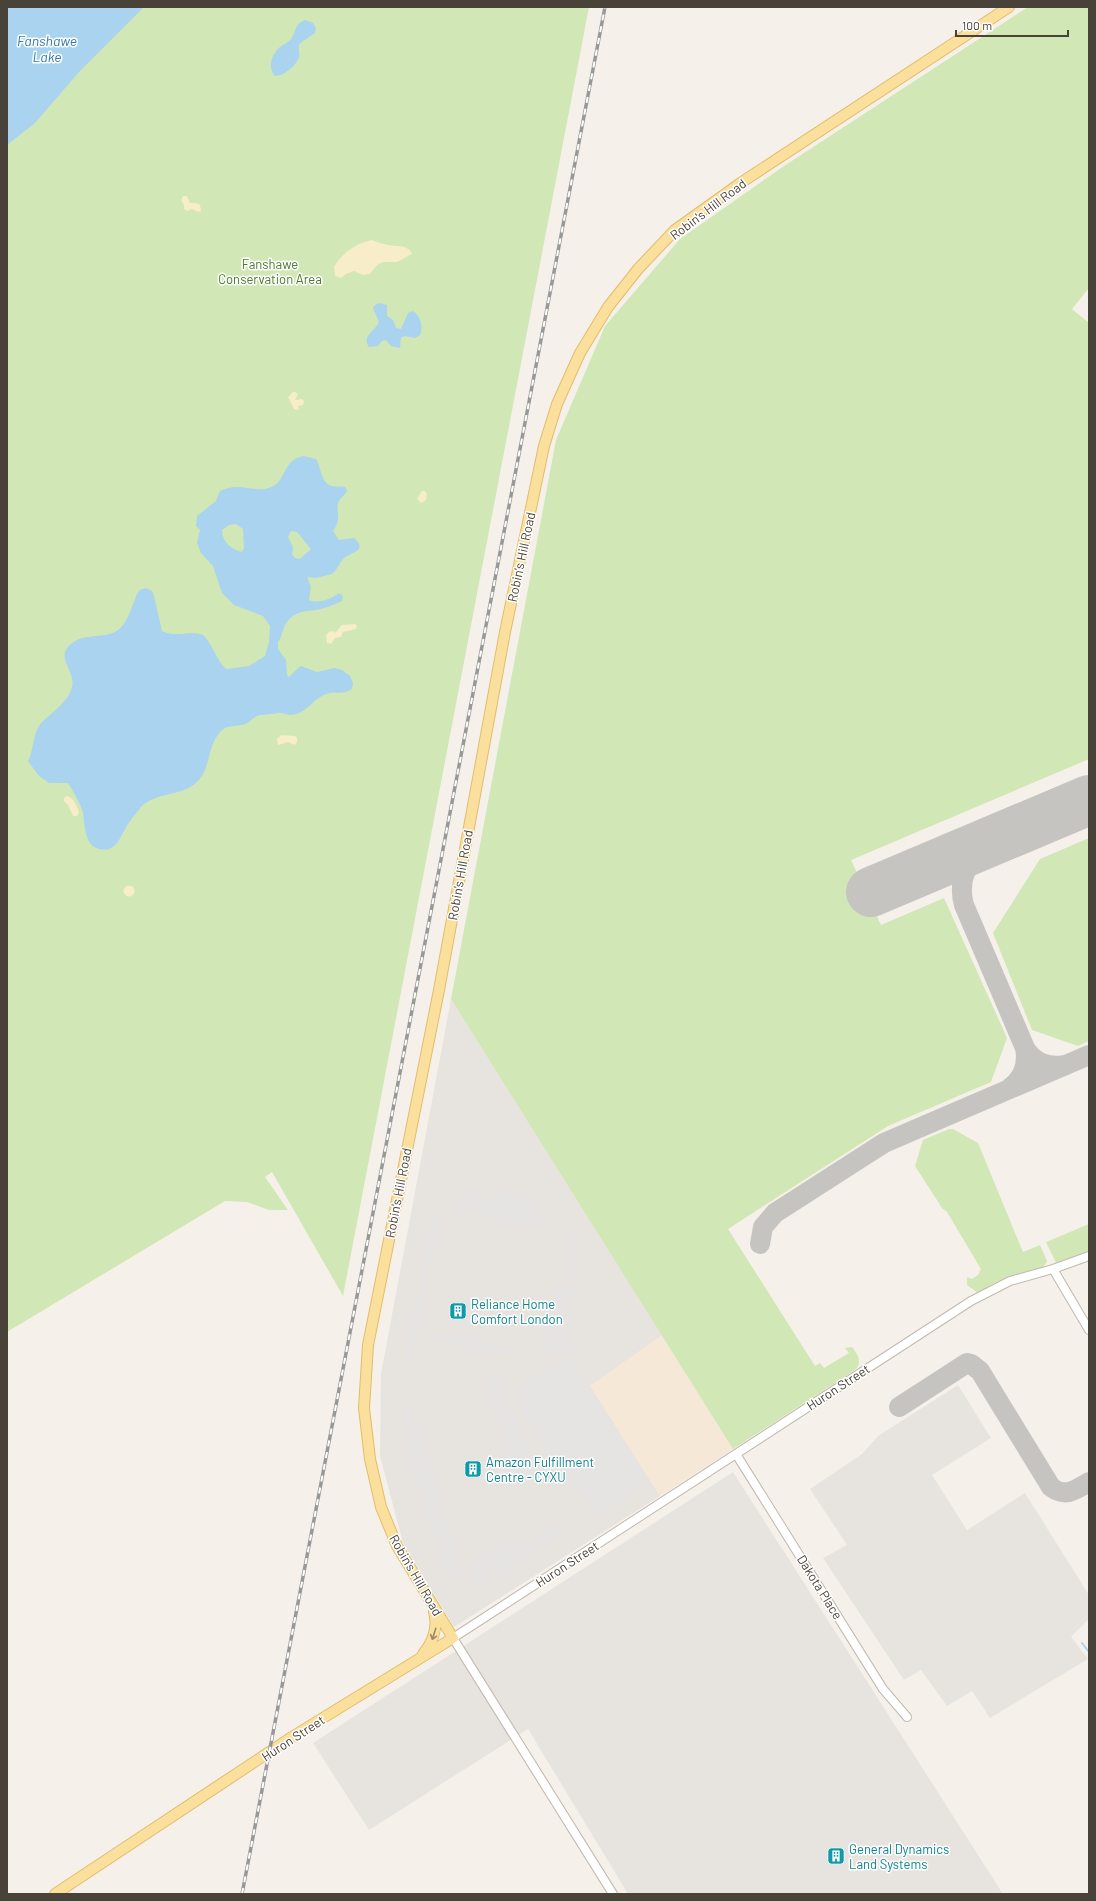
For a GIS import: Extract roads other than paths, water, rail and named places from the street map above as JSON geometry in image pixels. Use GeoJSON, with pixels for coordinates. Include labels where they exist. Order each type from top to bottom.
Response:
{"type":"FeatureCollection","features":[{"type":"Feature","properties":{"kind":"main road","name":"Robin's Hill Road"},"geometry":{"type":"LineString","coordinates":[[453,1638],[397,1546],[381,1507],[370,1459],[364,1408],[368,1345],[439,990],[505,632],[544,446],[557,404],[580,353],[608,307],[638,269],[675,230],[742,182],[1009,7]]}},
{"type":"Feature","properties":{"kind":"main road"},"geometry":{"type":"LineString","coordinates":[[418,1659],[428,1648],[435,1633],[437,1621],[432,1604]]}},
{"type":"Feature","properties":{"kind":"main road","name":"Huron Street"},"geometry":{"type":"LineString","coordinates":[[55,1894],[292,1737],[453,1638]]}},
{"type":"Feature","properties":{"kind":"street","name":"Huron Street"},"geometry":{"type":"LineString","coordinates":[[453,1638],[971,1301],[1010,1281],[1053,1269],[1089,1256]]}},
{"type":"Feature","properties":{"kind":"street"},"geometry":{"type":"LineString","coordinates":[[1053,1269],[1089,1330]]}},
{"type":"Feature","properties":{"kind":"street","name":"Dakota Place"},"geometry":{"type":"LineString","coordinates":[[736,1454],[883,1689],[907,1717]]}},
{"type":"Feature","properties":{"kind":"street","name":"Robin's Hill Road"},"geometry":{"type":"LineString","coordinates":[[453,1638],[613,1894]]}},
{"type":"Feature","properties":{"kind":"water","name":"Fanshawe Lake"},"geometry":{"type":"Polygon","coordinates":[[[7,7],[144,7],[79,72],[35,123],[7,145],[7,7]]]}},
{"type":"Feature","properties":{"kind":"water"},"geometry":{"type":"Polygon","coordinates":[[[305,20],[313,23],[316,28],[315,33],[299,44],[299,57],[293,67],[279,76],[275,76],[271,69],[271,65],[275,53],[280,47],[290,40],[297,26],[305,20]]]}},
{"type":"Feature","properties":{"kind":"water"},"geometry":{"type":"Polygon","coordinates":[[[379,303],[387,305],[387,316],[393,320],[396,328],[401,329],[408,313],[413,311],[416,313],[421,322],[420,335],[415,338],[404,336],[401,338],[400,348],[391,346],[386,340],[382,341],[378,346],[369,347],[367,343],[368,337],[379,322],[373,308],[379,303]]]}},
{"type":"Feature","properties":{"kind":"water"},"geometry":{"type":"Polygon","coordinates":[[[304,456],[316,459],[323,479],[328,485],[345,487],[347,490],[338,503],[338,520],[333,531],[339,540],[354,538],[360,546],[357,551],[343,559],[332,574],[316,578],[307,577],[311,587],[309,600],[325,600],[339,593],[343,596],[342,601],[325,608],[303,612],[293,616],[284,627],[278,642],[278,649],[286,660],[287,675],[289,677],[301,666],[317,672],[334,668],[342,670],[350,676],[353,683],[352,689],[345,692],[326,694],[296,714],[290,715],[281,713],[260,715],[242,725],[223,729],[213,744],[205,770],[198,781],[185,790],[155,798],[147,802],[141,807],[128,824],[118,842],[110,849],[105,850],[94,847],[90,843],[86,834],[81,806],[68,783],[49,783],[39,776],[28,761],[39,726],[62,704],[70,693],[73,682],[72,676],[65,661],[65,652],[68,647],[81,638],[111,634],[118,630],[127,618],[137,594],[140,590],[146,588],[152,591],[154,596],[162,631],[172,634],[193,633],[203,635],[207,639],[221,664],[227,669],[249,666],[265,656],[269,642],[270,626],[263,616],[234,605],[222,593],[213,566],[201,553],[197,543],[200,530],[196,526],[197,516],[216,501],[220,491],[227,488],[240,487],[263,489],[275,485],[291,462],[304,456]],[[236,524],[229,525],[222,530],[222,534],[228,544],[234,549],[242,552],[244,548],[243,529],[236,524]],[[291,531],[288,537],[293,547],[292,554],[295,558],[300,559],[311,549],[297,532],[291,531]]]}},
{"type":"Feature","properties":{"kind":"waterway"},"geometry":{"type":"LineString","coordinates":[[1082,1643],[1089,1652]]}},
{"type":"Feature","properties":{"kind":"railway"},"geometry":{"type":"LineString","coordinates":[[242,1894],[605,7]]}},
{"type":"Feature","properties":{"kind":"place","name":"Reliance Home Comfort London"},"geometry":{"type":"Point","coordinates":[458,1311]}},
{"type":"Feature","properties":{"kind":"place","name":"Amazon Fulfillment Centre - CYXU"},"geometry":{"type":"Point","coordinates":[473,1469]}},
{"type":"Feature","properties":{"kind":"place","name":"General Dynamics Land Systems"},"geometry":{"type":"Point","coordinates":[836,1856]}},
{"type":"Feature","properties":{"kind":"park label","name":"Fanshawe Conservation Area"},"geometry":{"type":"Point","coordinates":[270,272]}}]}
